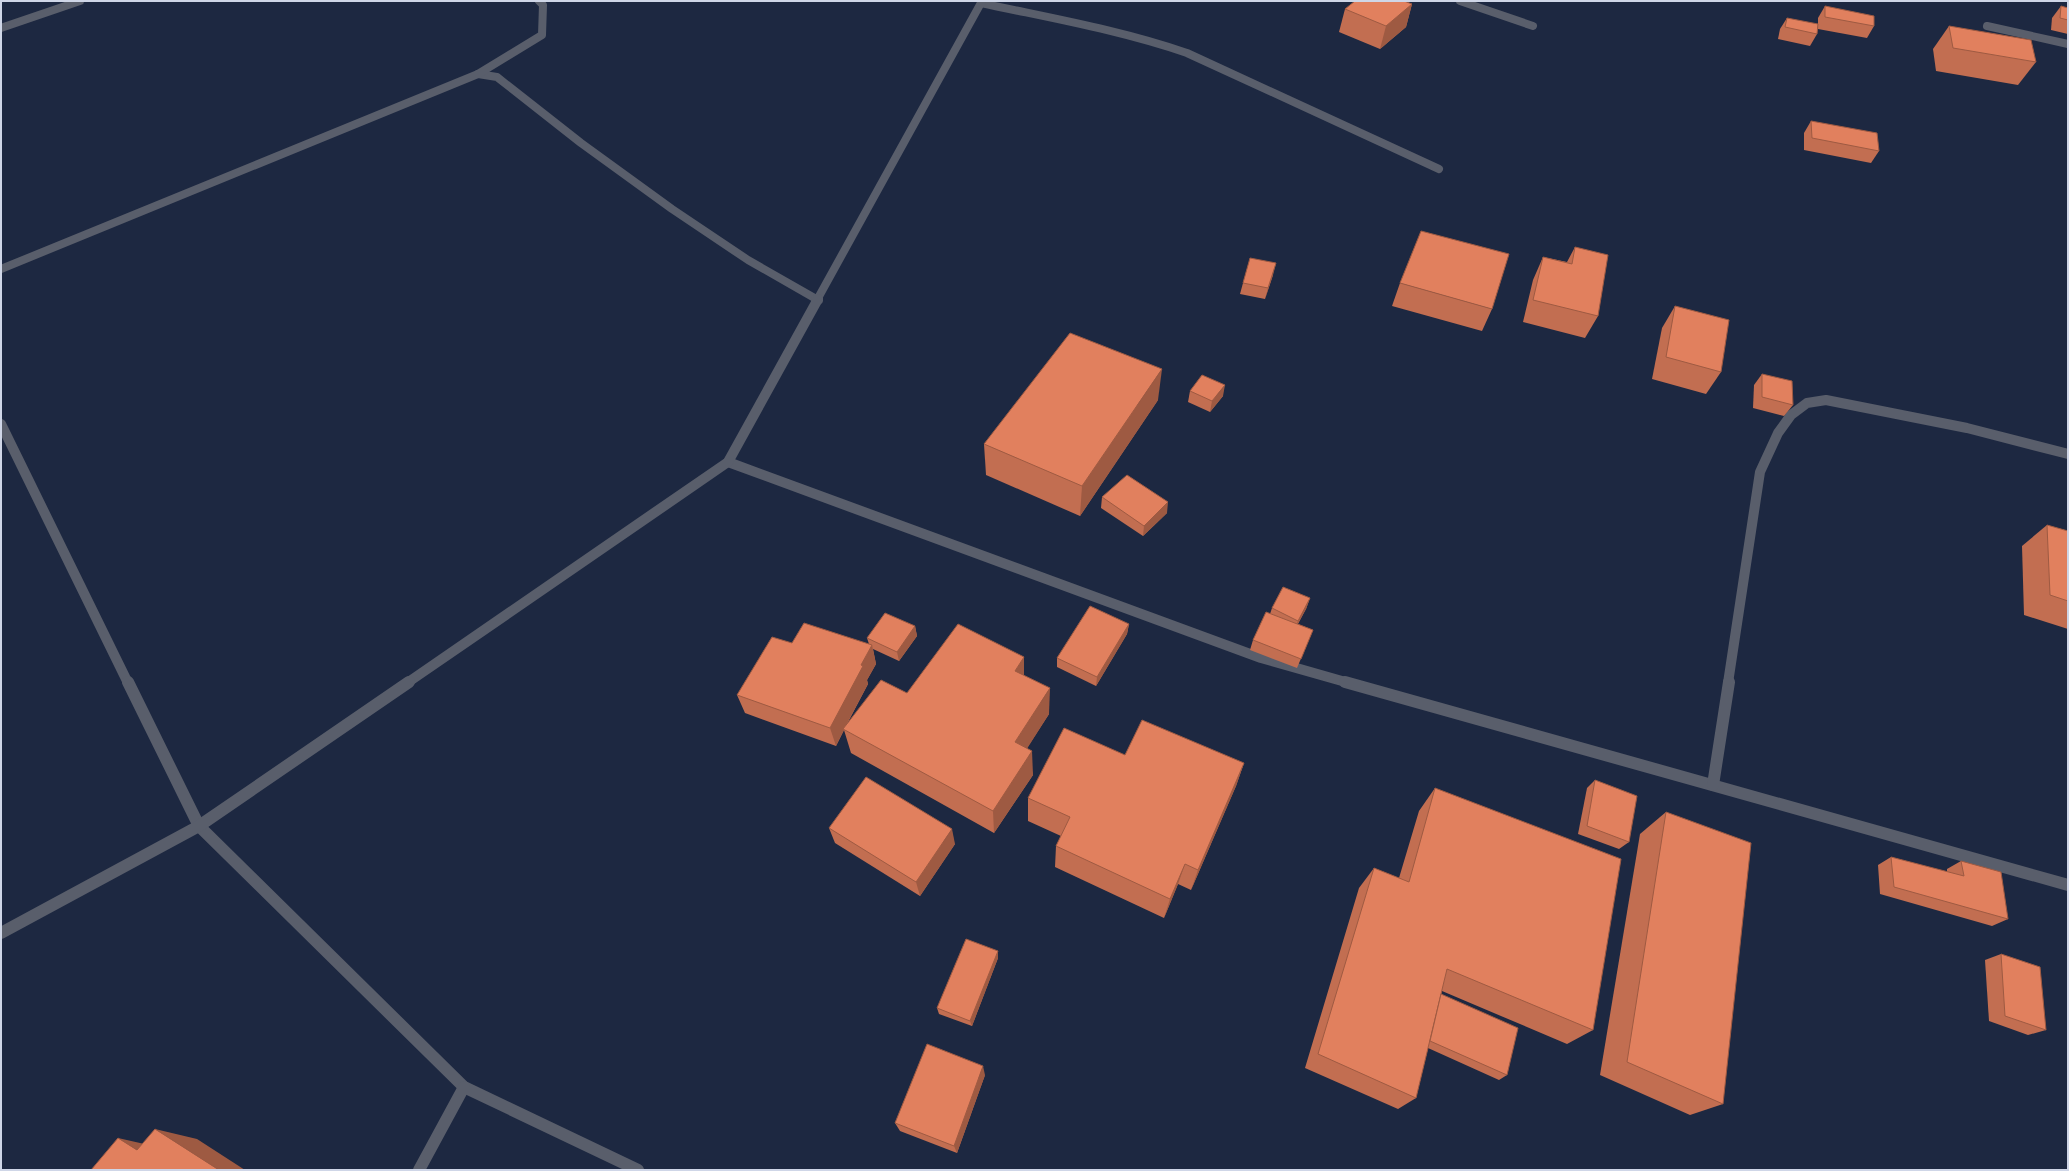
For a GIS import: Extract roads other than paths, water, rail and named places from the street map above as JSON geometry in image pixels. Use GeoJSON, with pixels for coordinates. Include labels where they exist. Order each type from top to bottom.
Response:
{"type":"FeatureCollection","features":[{"type":"Feature","properties":{"kind":"street"},"geometry":{"type":"LineString","coordinates":[[1,28],[80,1]]}},
{"type":"Feature","properties":{"kind":"street"},"geometry":{"type":"LineString","coordinates":[[1,269],[478,74],[542,35],[543,5],[539,1]]}},
{"type":"Feature","properties":{"kind":"street"},"geometry":{"type":"LineString","coordinates":[[1460,1],[1533,26]]}},
{"type":"Feature","properties":{"kind":"street"},"geometry":{"type":"LineString","coordinates":[[1,933],[199,826],[728,462],[981,2],[1149,40],[1187,53],[1439,169]]}},
{"type":"Feature","properties":{"kind":"street"},"geometry":{"type":"LineString","coordinates":[[1986,26],[2068,44]]}},
{"type":"Feature","properties":{"kind":"street"},"geometry":{"type":"LineString","coordinates":[[478,74],[497,77],[512,87],[581,143],[672,209],[748,260],[818,300]]}},
{"type":"Feature","properties":{"kind":"street"},"geometry":{"type":"LineString","coordinates":[[1713,785],[1760,472],[1778,433],[1791,415],[1806,403],[1826,400],[1967,428],[2068,454]]}},
{"type":"Feature","properties":{"kind":"street"},"geometry":{"type":"LineString","coordinates":[[1,424],[199,826],[464,1087],[638,1170]]}},
{"type":"Feature","properties":{"kind":"street"},"geometry":{"type":"LineString","coordinates":[[728,462],[1261,658],[2068,885]]}},
{"type":"Feature","properties":{"kind":"street"},"geometry":{"type":"LineString","coordinates":[[419,1170],[464,1087]]}}]}
